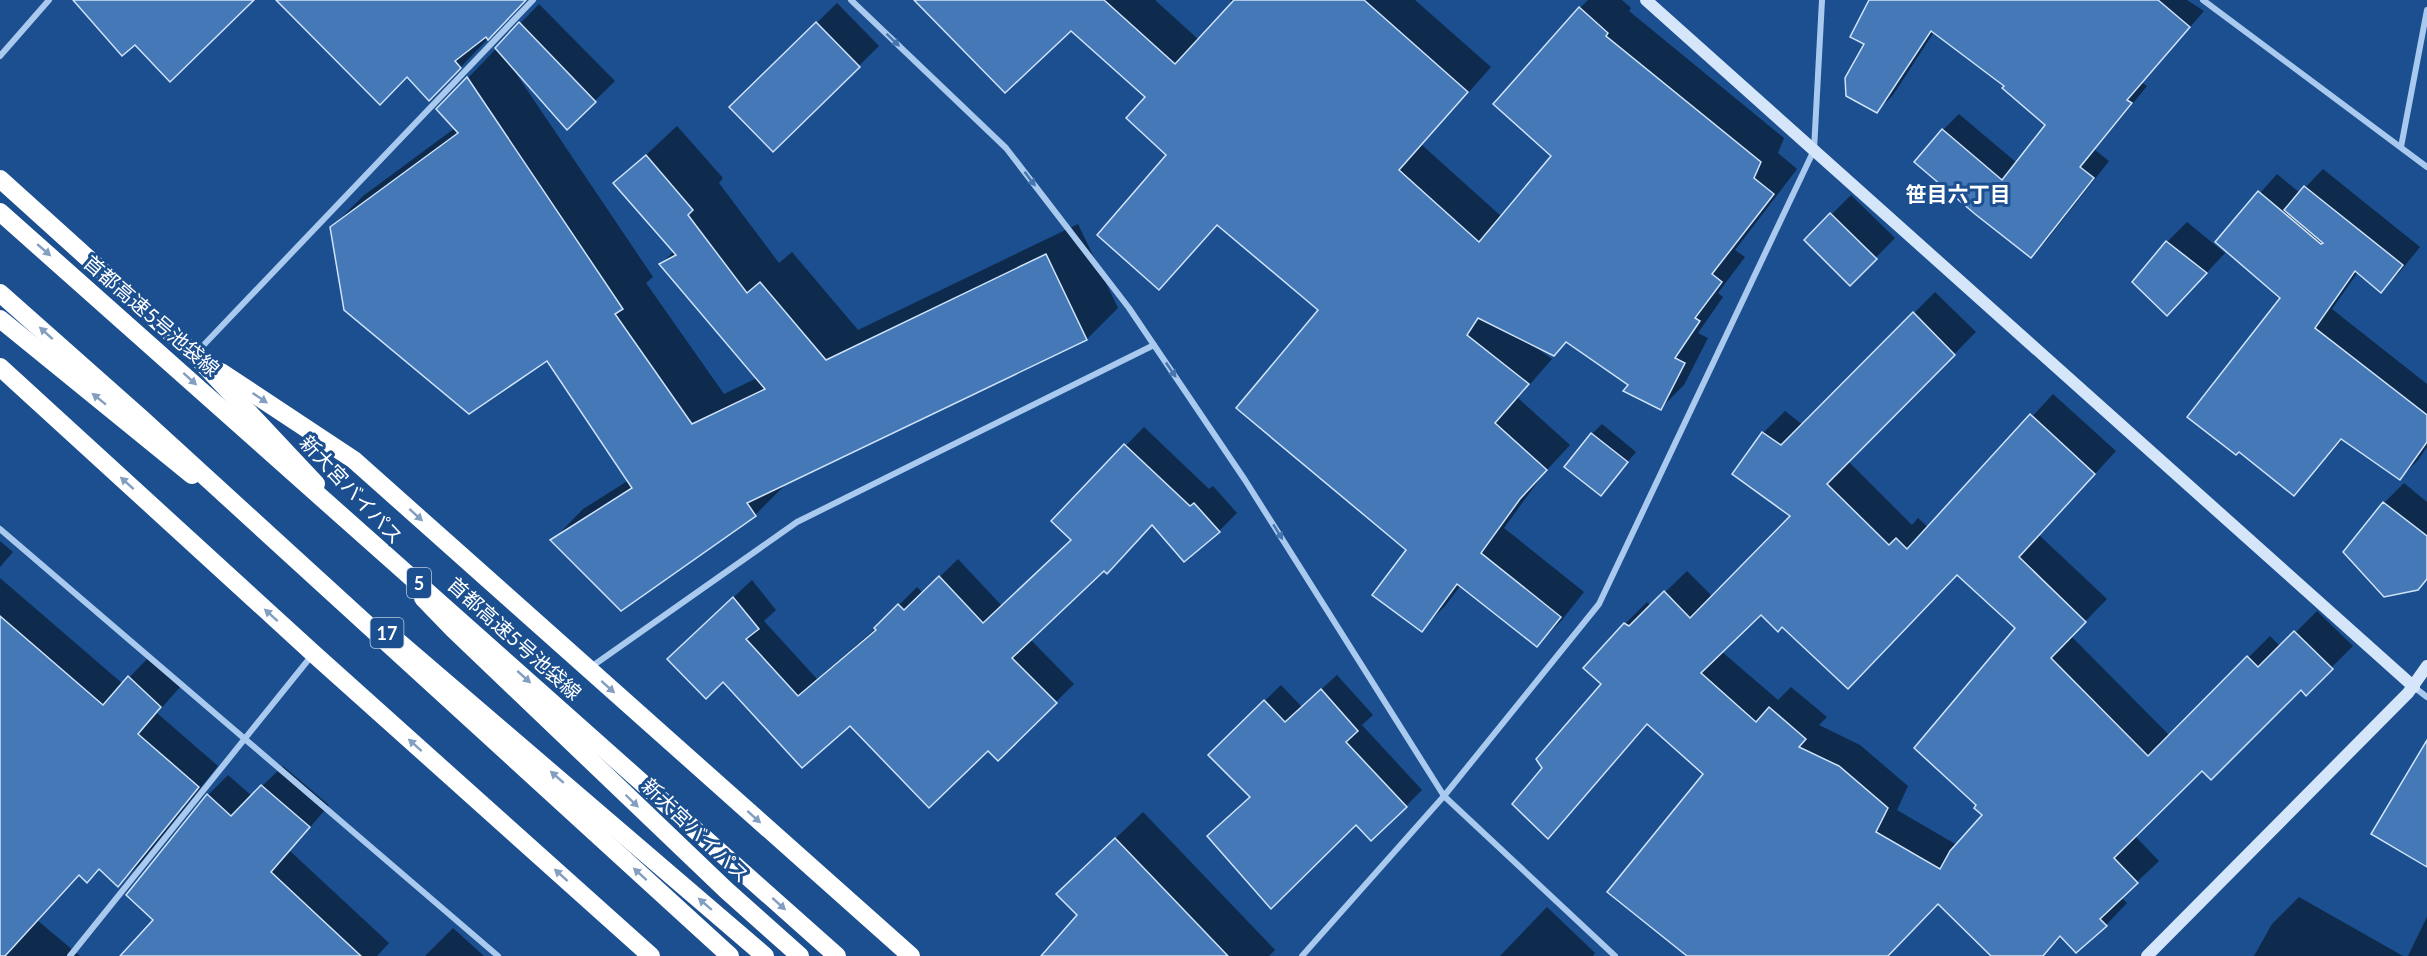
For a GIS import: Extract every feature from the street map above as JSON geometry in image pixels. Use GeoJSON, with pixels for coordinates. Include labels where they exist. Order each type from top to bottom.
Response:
{"type":"FeatureCollection","features":[{"type":"Feature","properties":{"kind":"highway","name":"新大宮バイパス"},"geometry":{"type":"LineString","coordinates":[[0,179],[194,354],[453,629],[726,890],[800,956]]}},
{"type":"Feature","properties":{"kind":"highway","name":"首都高速5号池袋線"},"geometry":{"type":"LineString","coordinates":[[0,212],[837,956]]}},
{"type":"Feature","properties":{"kind":"highway"},"geometry":{"type":"LineString","coordinates":[[0,293],[141,418],[730,956]]}},
{"type":"Feature","properties":{"kind":"highway","name":"17"},"geometry":{"type":"LineString","coordinates":[[0,319],[429,667],[765,956]]}},
{"type":"Feature","properties":{"kind":"highway","name":"17"},"geometry":{"type":"LineString","coordinates":[[194,354],[354,460],[911,956]]}},
{"type":"Feature","properties":{"kind":"highway"},"geometry":{"type":"LineString","coordinates":[[0,368],[651,956]]}},
{"type":"Feature","properties":{"kind":"street"},"geometry":{"type":"LineString","coordinates":[[0,56],[48,0]]}},
{"type":"Feature","properties":{"kind":"street"},"geometry":{"type":"LineString","coordinates":[[194,354],[533,0]]}},
{"type":"Feature","properties":{"kind":"street"},"geometry":{"type":"LineString","coordinates":[[851,0],[1006,148],[1130,308],[1245,480],[1444,796],[1615,956]]}},
{"type":"Feature","properties":{"kind":"street"},"geometry":{"type":"LineString","coordinates":[[1646,0],[2427,697]]}},
{"type":"Feature","properties":{"kind":"street"},"geometry":{"type":"LineString","coordinates":[[1302,956],[1444,796],[1599,604],[1814,150],[1822,0]]}},
{"type":"Feature","properties":{"kind":"street"},"geometry":{"type":"LineString","coordinates":[[2203,0],[2427,167]]}},
{"type":"Feature","properties":{"kind":"street"},"geometry":{"type":"LineString","coordinates":[[2401,147],[2427,10]]}},
{"type":"Feature","properties":{"kind":"street"},"geometry":{"type":"LineString","coordinates":[[588,669],[797,522],[1154,345]]}},
{"type":"Feature","properties":{"kind":"street"},"geometry":{"type":"LineString","coordinates":[[0,530],[498,956]]}},
{"type":"Feature","properties":{"kind":"street"},"geometry":{"type":"LineString","coordinates":[[70,956],[314,654]]}},
{"type":"Feature","properties":{"kind":"street"},"geometry":{"type":"LineString","coordinates":[[2147,956],[2414,687],[2427,666]]}},
{"type":"Feature","properties":{"kind":"building"},"geometry":{"type":"Polygon","coordinates":[[[73,0],[254,0],[170,82],[135,45],[122,56],[73,0]]]}},
{"type":"Feature","properties":{"kind":"building"},"geometry":{"type":"Polygon","coordinates":[[[276,0],[526,0],[488,40],[486,37],[455,61],[461,68],[429,101],[407,77],[380,105],[276,0]]]}},
{"type":"Feature","properties":{"kind":"building"},"geometry":{"type":"Polygon","coordinates":[[[914,0],[1104,0],[1175,64],[1234,0],[1364,0],[1468,92],[1399,170],[1479,242],[1551,156],[1493,104],[1579,7],[1608,33],[1606,36],[1761,162],[1754,178],[1774,194],[1712,274],[1722,282],[1695,318],[1700,321],[1675,358],[1685,363],[1661,410],[1623,391],[1628,385],[1566,342],[1554,356],[1478,318],[1467,335],[1529,384],[1495,423],[1547,470],[1520,499],[1481,553],[1561,617],[1537,647],[1457,584],[1422,632],[1372,595],[1406,550],[1236,408],[1318,310],[1217,225],[1159,290],[1097,235],[1166,155],[1126,118],[1145,97],[1071,31],[1005,93],[914,0]]]}},
{"type":"Feature","properties":{"kind":"building"},"geometry":{"type":"Polygon","coordinates":[[[1869,0],[2158,0],[2190,27],[2127,100],[2132,103],[2080,167],[2094,178],[2031,258],[1914,162],[1942,129],[2002,180],[2045,125],[2002,88],[2004,86],[1931,31],[1877,113],[1846,96],[1845,78],[1864,44],[1850,37],[1869,0]]]}},
{"type":"Feature","properties":{"kind":"building"},"geometry":{"type":"Polygon","coordinates":[[[519,22],[596,102],[567,130],[495,48],[519,22]]]}},
{"type":"Feature","properties":{"kind":"building"},"geometry":{"type":"Polygon","coordinates":[[[816,22],[860,67],[773,152],[729,107],[816,22]]]}},
{"type":"Feature","properties":{"kind":"building"},"geometry":{"type":"Polygon","coordinates":[[[467,77],[623,309],[615,314],[692,424],[765,389],[659,264],[676,255],[613,183],[646,155],[693,210],[688,215],[747,293],[760,282],[826,360],[1046,254],[1087,340],[747,503],[756,516],[621,611],[550,540],[632,488],[547,361],[469,414],[344,310],[330,227],[458,133],[436,109],[467,77]]]}},
{"type":"Feature","properties":{"kind":"building"},"geometry":{"type":"Polygon","coordinates":[[[2304,186],[2403,265],[2381,293],[2355,271],[2315,328],[2427,415],[2427,442],[2400,480],[2341,439],[2294,496],[2239,452],[2236,455],[2187,417],[2280,298],[2215,242],[2258,191],[2321,244],[2323,243],[2284,210],[2304,186]]]}},
{"type":"Feature","properties":{"kind":"building"},"geometry":{"type":"Polygon","coordinates":[[[1830,213],[1877,259],[1850,286],[1804,240],[1830,213]]]}},
{"type":"Feature","properties":{"kind":"building"},"geometry":{"type":"Polygon","coordinates":[[[2166,241],[2207,273],[2167,316],[2132,282],[2166,241]]]}},
{"type":"Feature","properties":{"kind":"building"},"geometry":{"type":"Polygon","coordinates":[[[1913,312],[1955,355],[1827,484],[1889,545],[1896,538],[1907,549],[2030,414],[2095,474],[2019,557],[2086,622],[2051,658],[2148,756],[2247,656],[2258,667],[2294,631],[2333,669],[2306,696],[2301,690],[2211,780],[2202,771],[2114,858],[2138,883],[2100,919],[2107,926],[2076,953],[2060,936],[2043,956],[1991,956],[1938,904],[1888,956],[1687,956],[1607,892],[1703,774],[1647,724],[1548,839],[1512,804],[1542,768],[1536,759],[1601,684],[1583,668],[1624,623],[1629,626],[1664,591],[1690,618],[1790,516],[1732,474],[1762,432],[1781,445],[1913,312]],[[1957,575],[1848,689],[1782,627],[1778,632],[1761,615],[1701,673],[1756,722],[1769,707],[1806,739],[1799,747],[1839,766],[1888,808],[1876,832],[1940,869],[1950,851],[1982,815],[1974,808],[1976,805],[1914,748],[2015,628],[1957,575]]]}},
{"type":"Feature","properties":{"kind":"building"},"geometry":{"type":"Polygon","coordinates":[[[1591,433],[1628,462],[1601,496],[1564,467],[1591,433]]]}},
{"type":"Feature","properties":{"kind":"building"},"geometry":{"type":"Polygon","coordinates":[[[1124,444],[1190,506],[1194,503],[1220,532],[1184,562],[1152,525],[1107,574],[1104,571],[1012,658],[1057,703],[998,761],[988,751],[929,808],[850,726],[802,768],[723,682],[706,699],[667,659],[733,597],[759,629],[746,639],[798,696],[876,630],[874,628],[898,604],[904,610],[939,576],[983,623],[1071,540],[1051,521],[1124,444]]]}},
{"type":"Feature","properties":{"kind":"building"},"geometry":{"type":"Polygon","coordinates":[[[2383,502],[2427,536],[2427,579],[2418,590],[2384,597],[2343,552],[2383,502]]]}},
{"type":"Feature","properties":{"kind":"building"},"geometry":{"type":"Polygon","coordinates":[[[0,616],[103,705],[128,676],[161,707],[138,734],[199,787],[118,887],[99,869],[87,883],[79,875],[5,956],[0,956],[0,616]]]}},
{"type":"Feature","properties":{"kind":"building"},"geometry":{"type":"Polygon","coordinates":[[[1321,689],[1358,731],[1346,742],[1407,807],[1371,841],[1356,825],[1271,909],[1207,836],[1250,797],[1208,755],[1264,700],[1285,722],[1321,689]]]}},
{"type":"Feature","properties":{"kind":"building"},"geometry":{"type":"Polygon","coordinates":[[[2427,740],[2427,867],[2371,834],[2427,740]]]}},
{"type":"Feature","properties":{"kind":"building"},"geometry":{"type":"Polygon","coordinates":[[[261,785],[310,827],[271,872],[361,956],[120,956],[153,920],[126,895],[207,794],[231,816],[261,785]]]}},
{"type":"Feature","properties":{"kind":"building"},"geometry":{"type":"Polygon","coordinates":[[[1115,838],[1228,956],[1041,956],[1077,915],[1056,894],[1115,838]]]}},
{"type":"Feature","properties":{"kind":"district","name":"笹目六丁目"},"geometry":{"type":"Point","coordinates":[1958,193]}}]}
